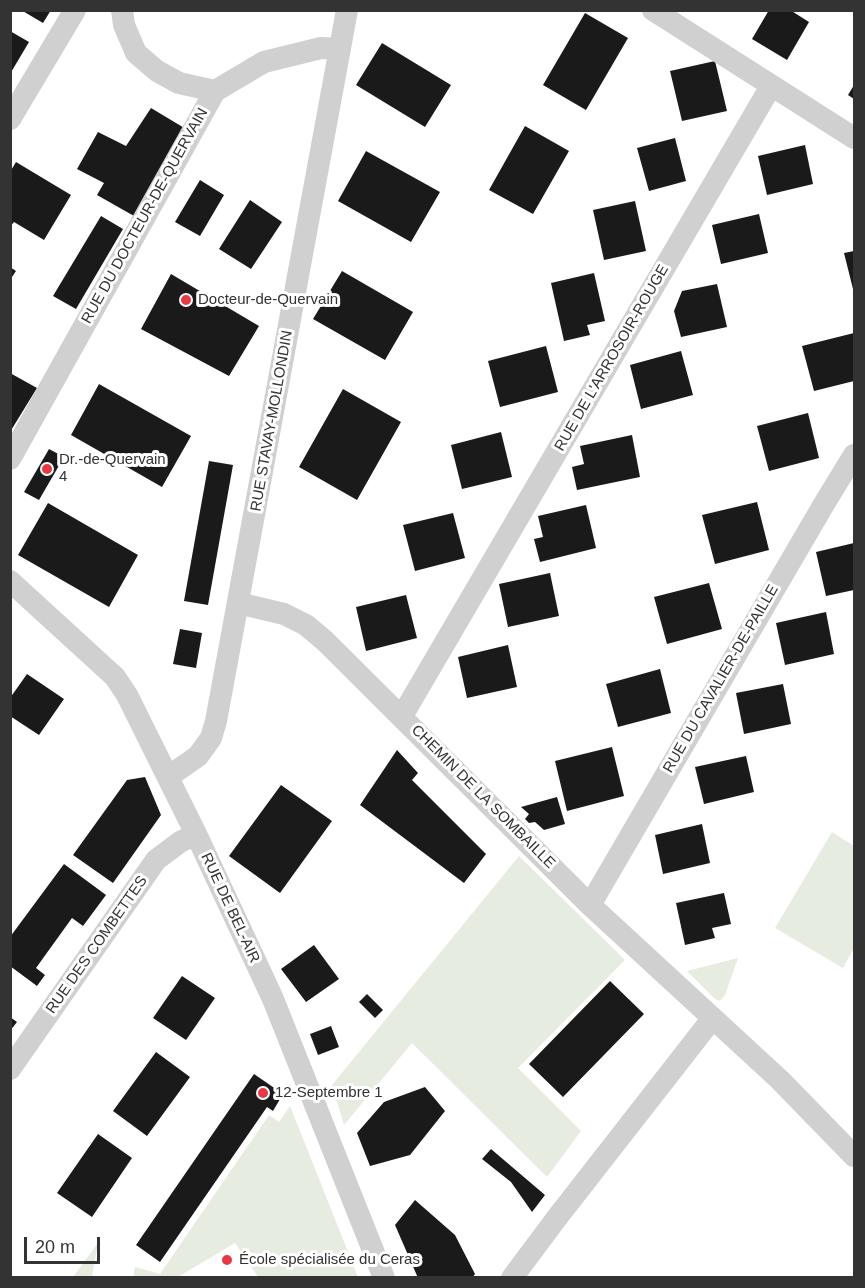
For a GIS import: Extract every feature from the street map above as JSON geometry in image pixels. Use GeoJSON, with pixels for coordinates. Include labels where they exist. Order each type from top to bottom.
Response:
{"type":"FeatureCollection","features":[{"type":"Feature","properties":{"kind":"street"},"geometry":{"type":"LineString","coordinates":[[10,119],[75,10]]}},
{"type":"Feature","properties":{"kind":"street"},"geometry":{"type":"LineString","coordinates":[[122,10],[124,25],[136,53],[157,71],[179,83],[215,91]]}},
{"type":"Feature","properties":{"kind":"street","name":"RUE STAVAY-MOLLONDIN"},"geometry":{"type":"LineString","coordinates":[[168,777],[198,756],[211,738],[216,721],[347,10]]}},
{"type":"Feature","properties":{"kind":"street"},"geometry":{"type":"LineString","coordinates":[[662,13],[771,86],[855,138]]}},
{"type":"Feature","properties":{"kind":"street","name":"RUE DU DOCTEUR-DE-QUERVAIN"},"geometry":{"type":"LineString","coordinates":[[10,459],[215,91],[264,62],[321,48],[340,49]]}},
{"type":"Feature","properties":{"kind":"street","name":"RUE DE L'ARROSOIR-ROUGE"},"geometry":{"type":"LineString","coordinates":[[402,716],[771,86]]}},
{"type":"Feature","properties":{"kind":"street","name":"RUE DU CAVALIER-DE-PAILLE"},"geometry":{"type":"LineString","coordinates":[[590,905],[824,504],[855,455]]}},
{"type":"Feature","properties":{"kind":"street","name":"RUE DE BEL-AIR"},"geometry":{"type":"LineString","coordinates":[[10,580],[116,677],[127,695],[196,834],[273,999],[384,1278]]}},
{"type":"Feature","properties":{"kind":"street","name":"CHEMIN DE LA SOMBAILLE"},"geometry":{"type":"LineString","coordinates":[[238,603],[284,615],[306,625],[325,641],[590,905],[780,1080],[855,1156]]}},
{"type":"Feature","properties":{"kind":"street","name":"RUE DES COMBETTES"},"geometry":{"type":"LineString","coordinates":[[10,1069],[156,860],[180,842],[196,834]]}},
{"type":"Feature","properties":{"kind":"street"},"geometry":{"type":"LineString","coordinates":[[512,1278],[563,1209],[712,1019]]}},
{"type":"Feature","properties":{"kind":"shaded area"},"geometry":{"type":"Polygon","coordinates":[[[832,832],[854,846],[854,948],[843,968],[775,928],[832,832]]]}},
{"type":"Feature","properties":{"kind":"shaded area"},"geometry":{"type":"Polygon","coordinates":[[[519,856],[625,960],[518,1068],[581,1131],[547,1177],[412,1043],[344,1125],[332,1085],[519,856]]]}},
{"type":"Feature","properties":{"kind":"shaded area"},"geometry":{"type":"Polygon","coordinates":[[[738,958],[725,995],[720,1001],[715,999],[687,971],[738,958]]]}},
{"type":"Feature","properties":{"kind":"shaded area"},"geometry":{"type":"Polygon","coordinates":[[[290,1106],[358,1277],[258,1277],[235,1243],[178,1277],[133,1277],[135,1267],[160,1274],[269,1115],[279,1122],[290,1106]]]}},
{"type":"Feature","properties":{"kind":"shaded area"},"geometry":{"type":"Polygon","coordinates":[[[98,1243],[92,1277],[73,1277],[98,1243]]]}},
{"type":"Feature","properties":{"kind":"building"},"geometry":{"type":"Polygon","coordinates":[[[21,10],[51,10],[43,23],[21,10]]]}},
{"type":"Feature","properties":{"kind":"building"},"geometry":{"type":"Polygon","coordinates":[[[769,10],[790,10],[809,22],[787,60],[752,39],[769,10]]]}},
{"type":"Feature","properties":{"kind":"building"},"geometry":{"type":"Polygon","coordinates":[[[585,13],[628,38],[586,110],[543,85],[585,13]]]}},
{"type":"Feature","properties":{"kind":"building"},"geometry":{"type":"Polygon","coordinates":[[[10,31],[29,42],[10,74],[10,31]]]}},
{"type":"Feature","properties":{"kind":"building"},"geometry":{"type":"Polygon","coordinates":[[[382,43],[451,85],[425,127],[356,85],[382,43]]]}},
{"type":"Feature","properties":{"kind":"building"},"geometry":{"type":"Polygon","coordinates":[[[715,61],[727,111],[682,121],[670,71],[715,61]]]}},
{"type":"Feature","properties":{"kind":"building"},"geometry":{"type":"Polygon","coordinates":[[[854,85],[854,99],[848,95],[854,85]]]}},
{"type":"Feature","properties":{"kind":"building"},"geometry":{"type":"Polygon","coordinates":[[[151,108],[186,129],[134,216],[97,195],[104,183],[77,169],[98,132],[126,146],[151,108]]]}},
{"type":"Feature","properties":{"kind":"building"},"geometry":{"type":"Polygon","coordinates":[[[525,126],[569,151],[533,214],[489,190],[525,126]]]}},
{"type":"Feature","properties":{"kind":"building"},"geometry":{"type":"Polygon","coordinates":[[[675,138],[686,181],[649,191],[637,148],[675,138]]]}},
{"type":"Feature","properties":{"kind":"building"},"geometry":{"type":"Polygon","coordinates":[[[805,145],[813,184],[767,195],[758,156],[805,145]]]}},
{"type":"Feature","properties":{"kind":"building"},"geometry":{"type":"Polygon","coordinates":[[[366,151],[440,192],[411,242],[338,201],[366,151]]]}},
{"type":"Feature","properties":{"kind":"building"},"geometry":{"type":"Polygon","coordinates":[[[16,162],[71,195],[44,240],[14,222],[10,227],[10,172],[16,162]]]}},
{"type":"Feature","properties":{"kind":"building"},"geometry":{"type":"Polygon","coordinates":[[[200,180],[224,195],[200,236],[175,222],[200,180]]]}},
{"type":"Feature","properties":{"kind":"building"},"geometry":{"type":"Polygon","coordinates":[[[250,200],[282,222],[251,269],[219,249],[250,200]]]}},
{"type":"Feature","properties":{"kind":"building"},"geometry":{"type":"Polygon","coordinates":[[[635,201],[646,251],[604,260],[593,210],[635,201]]]}},
{"type":"Feature","properties":{"kind":"building"},"geometry":{"type":"Polygon","coordinates":[[[759,214],[768,253],[721,264],[712,225],[759,214]]]}},
{"type":"Feature","properties":{"kind":"building"},"geometry":{"type":"Polygon","coordinates":[[[101,216],[123,229],[76,309],[53,296],[101,216]]]}},
{"type":"Feature","properties":{"kind":"building"},"geometry":{"type":"Polygon","coordinates":[[[854,251],[854,293],[844,253],[854,251]]]}},
{"type":"Feature","properties":{"kind":"building"},"geometry":{"type":"Polygon","coordinates":[[[10,267],[16,271],[10,280],[10,267]]]}},
{"type":"Feature","properties":{"kind":"building"},"geometry":{"type":"Polygon","coordinates":[[[342,271],[413,312],[385,360],[313,319],[342,271]]]}},
{"type":"Feature","properties":{"kind":"building"},"geometry":{"type":"Polygon","coordinates":[[[594,273],[605,321],[587,325],[590,335],[564,341],[551,283],[594,273]]]}},
{"type":"Feature","properties":{"kind":"building","name":"Docteur-de-Quervain"},"geometry":{"type":"Polygon","coordinates":[[[171,274],[259,326],[229,376],[141,329],[171,274]]]}},
{"type":"Feature","properties":{"kind":"building"},"geometry":{"type":"Polygon","coordinates":[[[717,284],[727,327],[681,337],[674,311],[682,291],[717,284]]]}},
{"type":"Feature","properties":{"kind":"building"},"geometry":{"type":"Polygon","coordinates":[[[854,333],[854,381],[814,391],[802,346],[854,333]]]}},
{"type":"Feature","properties":{"kind":"building"},"geometry":{"type":"Polygon","coordinates":[[[546,346],[558,392],[500,407],[488,361],[546,346]]]}},
{"type":"Feature","properties":{"kind":"building"},"geometry":{"type":"Polygon","coordinates":[[[681,351],[693,395],[641,409],[630,365],[681,351]]]}},
{"type":"Feature","properties":{"kind":"building"},"geometry":{"type":"Polygon","coordinates":[[[10,373],[37,388],[10,432],[10,373]]]}},
{"type":"Feature","properties":{"kind":"building"},"geometry":{"type":"Polygon","coordinates":[[[99,384],[191,436],[162,487],[71,435],[99,384]]]}},
{"type":"Feature","properties":{"kind":"building"},"geometry":{"type":"Polygon","coordinates":[[[343,389],[401,422],[357,500],[299,467],[343,389]]]}},
{"type":"Feature","properties":{"kind":"building"},"geometry":{"type":"Polygon","coordinates":[[[808,413],[819,458],[769,471],[757,426],[808,413]]]}},
{"type":"Feature","properties":{"kind":"building"},"geometry":{"type":"Polygon","coordinates":[[[501,432],[512,477],[462,489],[451,445],[501,432]]]}},
{"type":"Feature","properties":{"kind":"building"},"geometry":{"type":"Polygon","coordinates":[[[632,435],[640,477],[577,490],[572,467],[584,464],[580,446],[632,435]]]}},
{"type":"Feature","properties":{"kind":"building","name":"Dr.-de-Quervain 4"},"geometry":{"type":"Polygon","coordinates":[[[49,449],[64,457],[39,500],[24,492],[49,449]]]}},
{"type":"Feature","properties":{"kind":"building"},"geometry":{"type":"Polygon","coordinates":[[[209,461],[233,465],[208,605],[184,601],[209,461]]]}},
{"type":"Feature","properties":{"kind":"building"},"geometry":{"type":"Polygon","coordinates":[[[757,502],[769,550],[715,564],[702,515],[757,502]]]}},
{"type":"Feature","properties":{"kind":"building"},"geometry":{"type":"Polygon","coordinates":[[[48,503],[138,555],[109,607],[18,555],[48,503]]]}},
{"type":"Feature","properties":{"kind":"building"},"geometry":{"type":"Polygon","coordinates":[[[586,505],[596,548],[540,562],[534,539],[543,537],[538,516],[586,505]]]}},
{"type":"Feature","properties":{"kind":"building"},"geometry":{"type":"Polygon","coordinates":[[[453,513],[465,558],[415,571],[403,525],[453,513]]]}},
{"type":"Feature","properties":{"kind":"building"},"geometry":{"type":"Polygon","coordinates":[[[854,543],[854,590],[826,596],[816,552],[854,543]]]}},
{"type":"Feature","properties":{"kind":"building"},"geometry":{"type":"Polygon","coordinates":[[[550,573],[559,616],[508,627],[499,584],[550,573]]]}},
{"type":"Feature","properties":{"kind":"building"},"geometry":{"type":"Polygon","coordinates":[[[709,583],[722,629],[667,644],[654,597],[709,583]]]}},
{"type":"Feature","properties":{"kind":"building"},"geometry":{"type":"Polygon","coordinates":[[[406,595],[417,638],[366,651],[356,607],[406,595]]]}},
{"type":"Feature","properties":{"kind":"building"},"geometry":{"type":"Polygon","coordinates":[[[826,612],[834,654],[785,665],[776,623],[826,612]]]}},
{"type":"Feature","properties":{"kind":"building"},"geometry":{"type":"Polygon","coordinates":[[[180,629],[202,633],[196,668],[173,664],[180,629]]]}},
{"type":"Feature","properties":{"kind":"building"},"geometry":{"type":"Polygon","coordinates":[[[508,645],[517,687],[467,698],[458,657],[508,645]]]}},
{"type":"Feature","properties":{"kind":"building"},"geometry":{"type":"Polygon","coordinates":[[[660,669],[671,713],[618,727],[606,684],[660,669]]]}},
{"type":"Feature","properties":{"kind":"building"},"geometry":{"type":"Polygon","coordinates":[[[27,674],[64,699],[39,735],[10,716],[10,698],[27,674]]]}},
{"type":"Feature","properties":{"kind":"building"},"geometry":{"type":"Polygon","coordinates":[[[783,684],[791,724],[744,734],[736,693],[783,684]]]}},
{"type":"Feature","properties":{"kind":"building"},"geometry":{"type":"Polygon","coordinates":[[[612,747],[624,796],[567,811],[555,761],[612,747]]]}},
{"type":"Feature","properties":{"kind":"building"},"geometry":{"type":"Polygon","coordinates":[[[397,750],[418,773],[412,780],[486,854],[464,883],[360,805],[397,750]]]}},
{"type":"Feature","properties":{"kind":"building"},"geometry":{"type":"Polygon","coordinates":[[[746,756],[754,792],[704,804],[695,767],[746,756]]]}},
{"type":"Feature","properties":{"kind":"building"},"geometry":{"type":"Polygon","coordinates":[[[145,777],[161,815],[113,883],[73,855],[127,780],[145,777]]]}},
{"type":"Feature","properties":{"kind":"building"},"geometry":{"type":"Polygon","coordinates":[[[281,785],[332,821],[280,893],[229,856],[281,785]]]}},
{"type":"Feature","properties":{"kind":"building"},"geometry":{"type":"Polygon","coordinates":[[[557,797],[565,824],[544,830],[535,822],[529,823],[525,819],[529,814],[521,807],[557,797]]]}},
{"type":"Feature","properties":{"kind":"building"},"geometry":{"type":"Polygon","coordinates":[[[702,824],[710,863],[663,874],[655,835],[702,824]]]}},
{"type":"Feature","properties":{"kind":"building"},"geometry":{"type":"Polygon","coordinates":[[[64,864],[106,895],[83,926],[72,918],[36,968],[45,975],[37,986],[10,966],[10,937],[64,864]]]}},
{"type":"Feature","properties":{"kind":"building"},"geometry":{"type":"Polygon","coordinates":[[[724,893],[731,924],[712,928],[715,938],[685,945],[676,903],[724,893]]]}},
{"type":"Feature","properties":{"kind":"building"},"geometry":{"type":"Polygon","coordinates":[[[314,945],[339,979],[306,1002],[281,969],[314,945]]]}},
{"type":"Feature","properties":{"kind":"building"},"geometry":{"type":"Polygon","coordinates":[[[182,976],[215,998],[186,1040],[153,1018],[182,976]]]}},
{"type":"Feature","properties":{"kind":"building"},"geometry":{"type":"Polygon","coordinates":[[[610,981],[644,1014],[563,1097],[529,1064],[610,981]]]}},
{"type":"Feature","properties":{"kind":"building"},"geometry":{"type":"Polygon","coordinates":[[[367,994],[383,1010],[375,1018],[359,1002],[367,994]]]}},
{"type":"Feature","properties":{"kind":"building"},"geometry":{"type":"Polygon","coordinates":[[[10,1017],[17,1022],[10,1031],[10,1017]]]}},
{"type":"Feature","properties":{"kind":"building"},"geometry":{"type":"Polygon","coordinates":[[[331,1026],[339,1047],[318,1055],[310,1034],[331,1026]]]}},
{"type":"Feature","properties":{"kind":"building"},"geometry":{"type":"Polygon","coordinates":[[[156,1052],[190,1077],[147,1136],[113,1111],[156,1052]]]}},
{"type":"Feature","properties":{"kind":"building"},"geometry":{"type":"Polygon","coordinates":[[[254,1074],[283,1094],[273,1111],[267,1107],[160,1262],[136,1245],[254,1074]]]}},
{"type":"Feature","properties":{"kind":"building"},"geometry":{"type":"Polygon","coordinates":[[[425,1087],[445,1111],[410,1155],[370,1166],[357,1133],[384,1102],[425,1087]]]}},
{"type":"Feature","properties":{"kind":"building"},"geometry":{"type":"Polygon","coordinates":[[[98,1134],[132,1158],[92,1217],[57,1193],[98,1134]]]}},
{"type":"Feature","properties":{"kind":"building"},"geometry":{"type":"Polygon","coordinates":[[[491,1149],[545,1195],[532,1212],[511,1182],[482,1159],[491,1149]]]}},
{"type":"Feature","properties":{"kind":"building"},"geometry":{"type":"Polygon","coordinates":[[[415,1200],[455,1235],[475,1274],[472,1278],[418,1278],[395,1225],[415,1200]]]}},
{"type":"Feature","properties":{"kind":"place","name":"Docteur-de-Quervain"},"geometry":{"type":"Point","coordinates":[186,300]}},
{"type":"Feature","properties":{"kind":"place","name":"Dr.-de-Quervain 4"},"geometry":{"type":"Point","coordinates":[47,469]}},
{"type":"Feature","properties":{"kind":"place","name":"12-Septembre 1"},"geometry":{"type":"Point","coordinates":[263,1093]}},
{"type":"Feature","properties":{"kind":"place","name":"École spécialisée du Ceras"},"geometry":{"type":"Point","coordinates":[227,1260]}}]}
